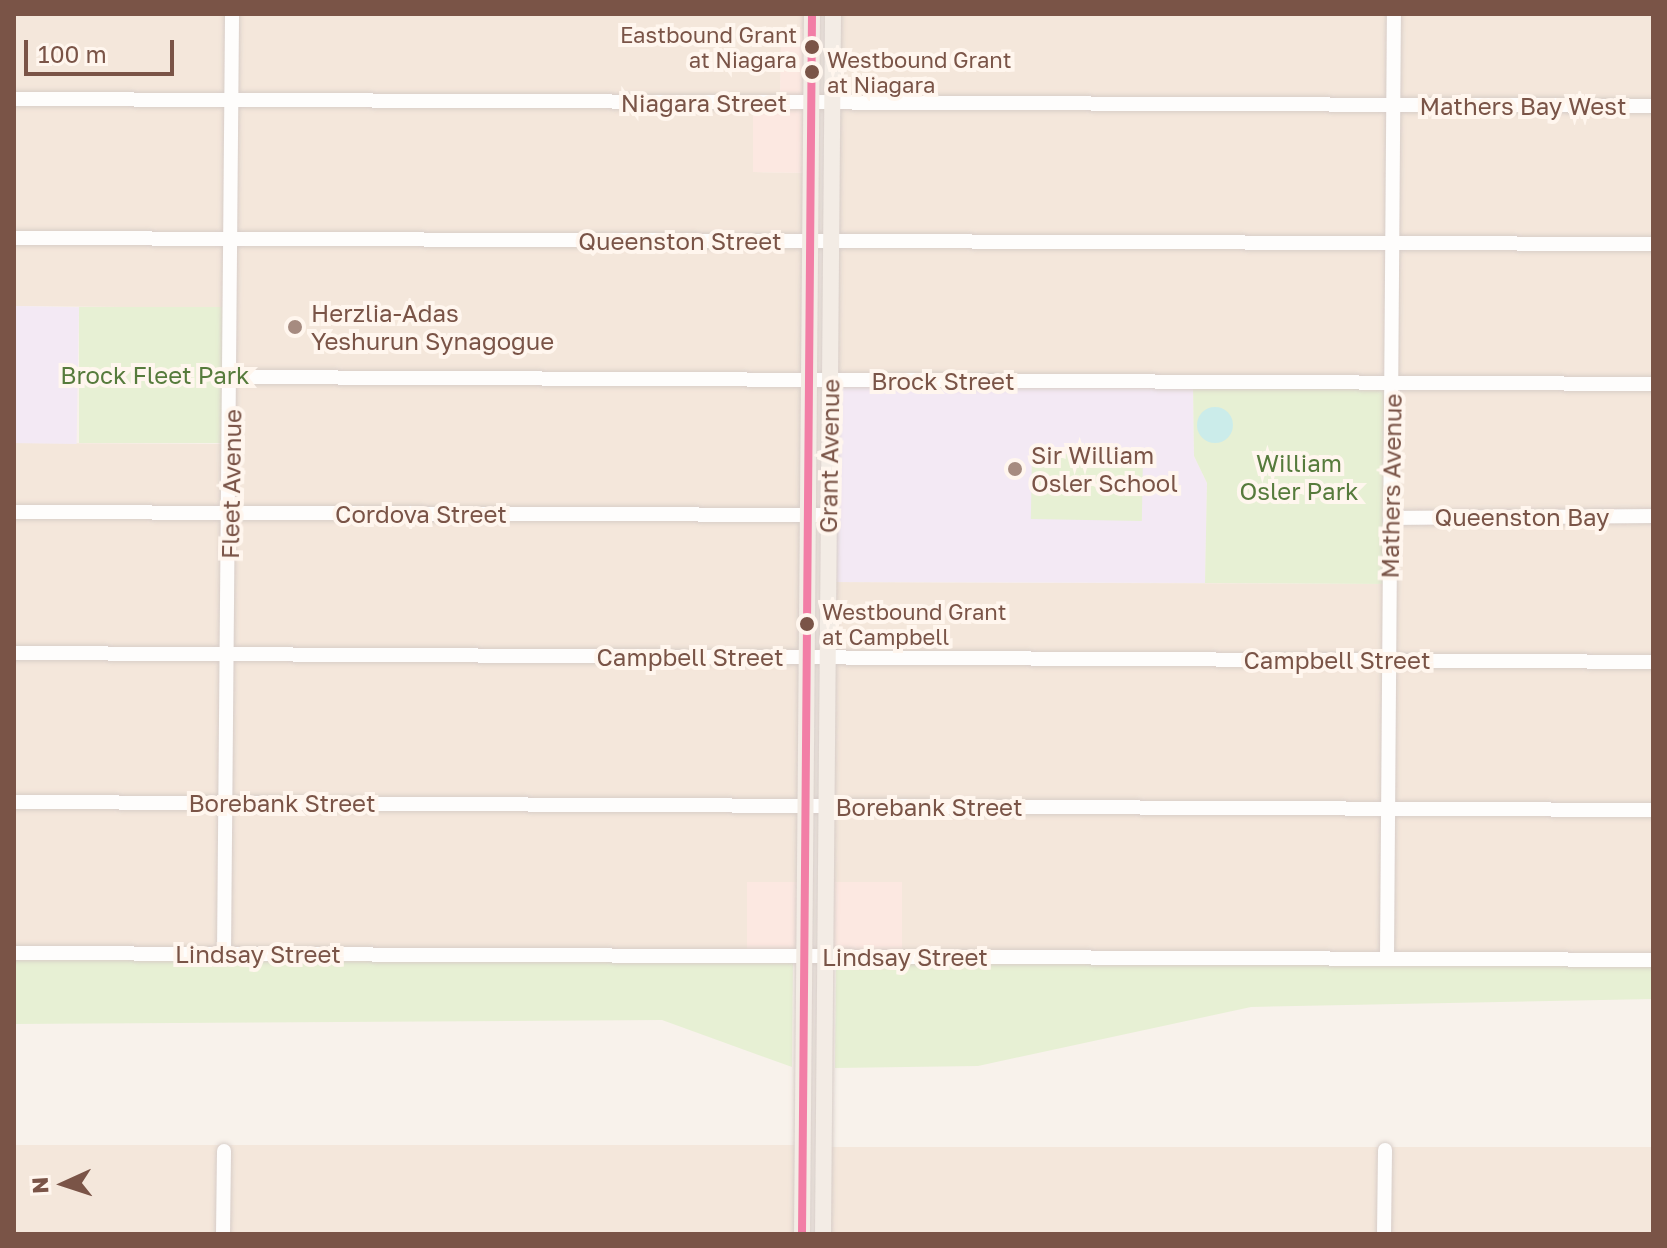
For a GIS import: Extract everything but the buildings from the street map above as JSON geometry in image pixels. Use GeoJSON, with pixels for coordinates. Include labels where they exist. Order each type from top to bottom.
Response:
{"type":"FeatureCollection","features":[{"type":"Feature","properties":{"kind":"main road","name":"Grant Avenue"},"geometry":{"type":"LineString","coordinates":[[802,1234],[812,14]]}},
{"type":"Feature","properties":{"kind":"main road","name":"Grant Avenue"},"geometry":{"type":"LineString","coordinates":[[823,1234],[825,658],[831,380],[833,14]]}},
{"type":"Feature","properties":{"kind":"street","name":"Fleet Avenue"},"geometry":{"type":"LineString","coordinates":[[224,954],[233,377],[232,14]]}},
{"type":"Feature","properties":{"kind":"street","name":"Mathers Avenue"},"geometry":{"type":"LineString","coordinates":[[1387,958],[1387,660],[1394,383],[1394,14]]}},
{"type":"Feature","properties":{"kind":"street","name":"Niagara Street"},"geometry":{"type":"LineString","coordinates":[[14,99],[1394,106]]}},
{"type":"Feature","properties":{"kind":"street","name":"Mathers Bay West"},"geometry":{"type":"LineString","coordinates":[[1394,106],[1653,106]]}},
{"type":"Feature","properties":{"kind":"street","name":"Queenston Street"},"geometry":{"type":"LineString","coordinates":[[14,238],[1394,244]]}},
{"type":"Feature","properties":{"kind":"street"},"geometry":{"type":"LineString","coordinates":[[1394,244],[1653,244]]}},
{"type":"Feature","properties":{"kind":"street","name":"Brock Street"},"geometry":{"type":"LineString","coordinates":[[233,377],[1653,384]]}},
{"type":"Feature","properties":{"kind":"street","name":"Cordova Street"},"geometry":{"type":"LineString","coordinates":[[14,512],[829,515]]}},
{"type":"Feature","properties":{"kind":"street","name":"Queenston Bay"},"geometry":{"type":"LineString","coordinates":[[1391,518],[1653,516]]}},
{"type":"Feature","properties":{"kind":"street","name":"Campbell Street"},"geometry":{"type":"LineString","coordinates":[[14,653],[1653,662]]}},
{"type":"Feature","properties":{"kind":"street","name":"Borebank Street"},"geometry":{"type":"LineString","coordinates":[[14,802],[1653,810]]}},
{"type":"Feature","properties":{"kind":"street","name":"Lindsay Street"},"geometry":{"type":"LineString","coordinates":[[14,953],[1653,960]]}},
{"type":"Feature","properties":{"kind":"street"},"geometry":{"type":"LineString","coordinates":[[1384,1234],[1385,1150]]}},
{"type":"Feature","properties":{"kind":"street"},"geometry":{"type":"LineString","coordinates":[[223,1234],[224,1151]]}},
{"type":"Feature","properties":{"kind":"shaded area"},"geometry":{"type":"Polygon","coordinates":[[[14,14],[812,14],[812,29],[782,29],[780,103],[753,172],[811,173],[804,882],[746,956],[14,953],[14,443],[231,444],[232,308],[14,306],[14,14]]]}},
{"type":"Feature","properties":{"kind":"shaded area"},"geometry":{"type":"Polygon","coordinates":[[[833,14],[1653,14],[1653,964],[901,956],[825,882],[827,582],[1389,584],[1394,384],[831,380],[833,14]]]}},
{"type":"Feature","properties":{"kind":"shaded area"},"geometry":{"type":"Polygon","coordinates":[[[781,29],[812,29],[811,173],[753,172],[753,103],[780,103],[781,29]]]}},
{"type":"Feature","properties":{"kind":"shaded area"},"geometry":{"type":"Polygon","coordinates":[[[14,306],[79,307],[77,444],[14,443],[14,306]]]}},
{"type":"Feature","properties":{"kind":"shaded area","name":"Sir William Osler School"},"geometry":{"type":"Polygon","coordinates":[[[831,380],[1193,383],[1194,456],[1207,483],[1205,583],[827,582],[831,380]]]}},
{"type":"Feature","properties":{"kind":"shaded area"},"geometry":{"type":"Polygon","coordinates":[[[747,882],[804,882],[804,956],[747,956],[747,882]]]}},
{"type":"Feature","properties":{"kind":"shaded area"},"geometry":{"type":"Polygon","coordinates":[[[825,882],[902,882],[902,956],[825,956],[825,882]]]}},
{"type":"Feature","properties":{"kind":"shaded area"},"geometry":{"type":"Polygon","coordinates":[[[14,1145],[802,1145],[802,1234],[14,1234],[14,1145]]]}},
{"type":"Feature","properties":{"kind":"shaded area"},"geometry":{"type":"Polygon","coordinates":[[[823,1147],[1653,1147],[1653,1234],[823,1234],[823,1147]]]}},
{"type":"Feature","properties":{"kind":"green space","name":"Brock Fleet Park"},"geometry":{"type":"Polygon","coordinates":[[[79,307],[233,307],[233,443],[79,443],[79,307]]]}},
{"type":"Feature","properties":{"kind":"green space","name":"William Osler Park"},"geometry":{"type":"Polygon","coordinates":[[[1193,383],[1394,383],[1389,584],[1205,583],[1207,483],[1194,456],[1193,383]]]}},
{"type":"Feature","properties":{"kind":"green space"},"geometry":{"type":"Polygon","coordinates":[[[1032,453],[1143,455],[1142,521],[1031,519],[1032,453]]]}},
{"type":"Feature","properties":{"kind":"green space"},"geometry":{"type":"Polygon","coordinates":[[[14,953],[793,957],[792,1067],[662,1020],[14,1024],[14,953]]]}},
{"type":"Feature","properties":{"kind":"green space"},"geometry":{"type":"Polygon","coordinates":[[[836,956],[1653,964],[1653,999],[1251,1007],[978,1066],[835,1068],[836,956]]]}},
{"type":"Feature","properties":{"kind":"water"},"geometry":{"type":"Polygon","coordinates":[[[1215,407],[1228,412],[1233,425],[1228,438],[1215,443],[1202,438],[1197,425],[1202,412],[1215,407]]]}},
{"type":"Feature","properties":{"kind":"transit line"},"geometry":{"type":"LineString","coordinates":[[802,1234],[812,14]]}},
{"type":"Feature","properties":{"kind":"place","name":"Eastbound Grant at Niagara"},"geometry":{"type":"Point","coordinates":[812,47]}},
{"type":"Feature","properties":{"kind":"place","name":"Westbound Grant at Niagara"},"geometry":{"type":"Point","coordinates":[812,72]}},
{"type":"Feature","properties":{"kind":"place","name":"Herzlia-Adas Yeshurun Synagogue"},"geometry":{"type":"Point","coordinates":[295,327]}},
{"type":"Feature","properties":{"kind":"place","name":"Sir William Osler School"},"geometry":{"type":"Point","coordinates":[1015,469]}},
{"type":"Feature","properties":{"kind":"place","name":"Westbound Grant at Campbell"},"geometry":{"type":"Point","coordinates":[807,624]}}]}
